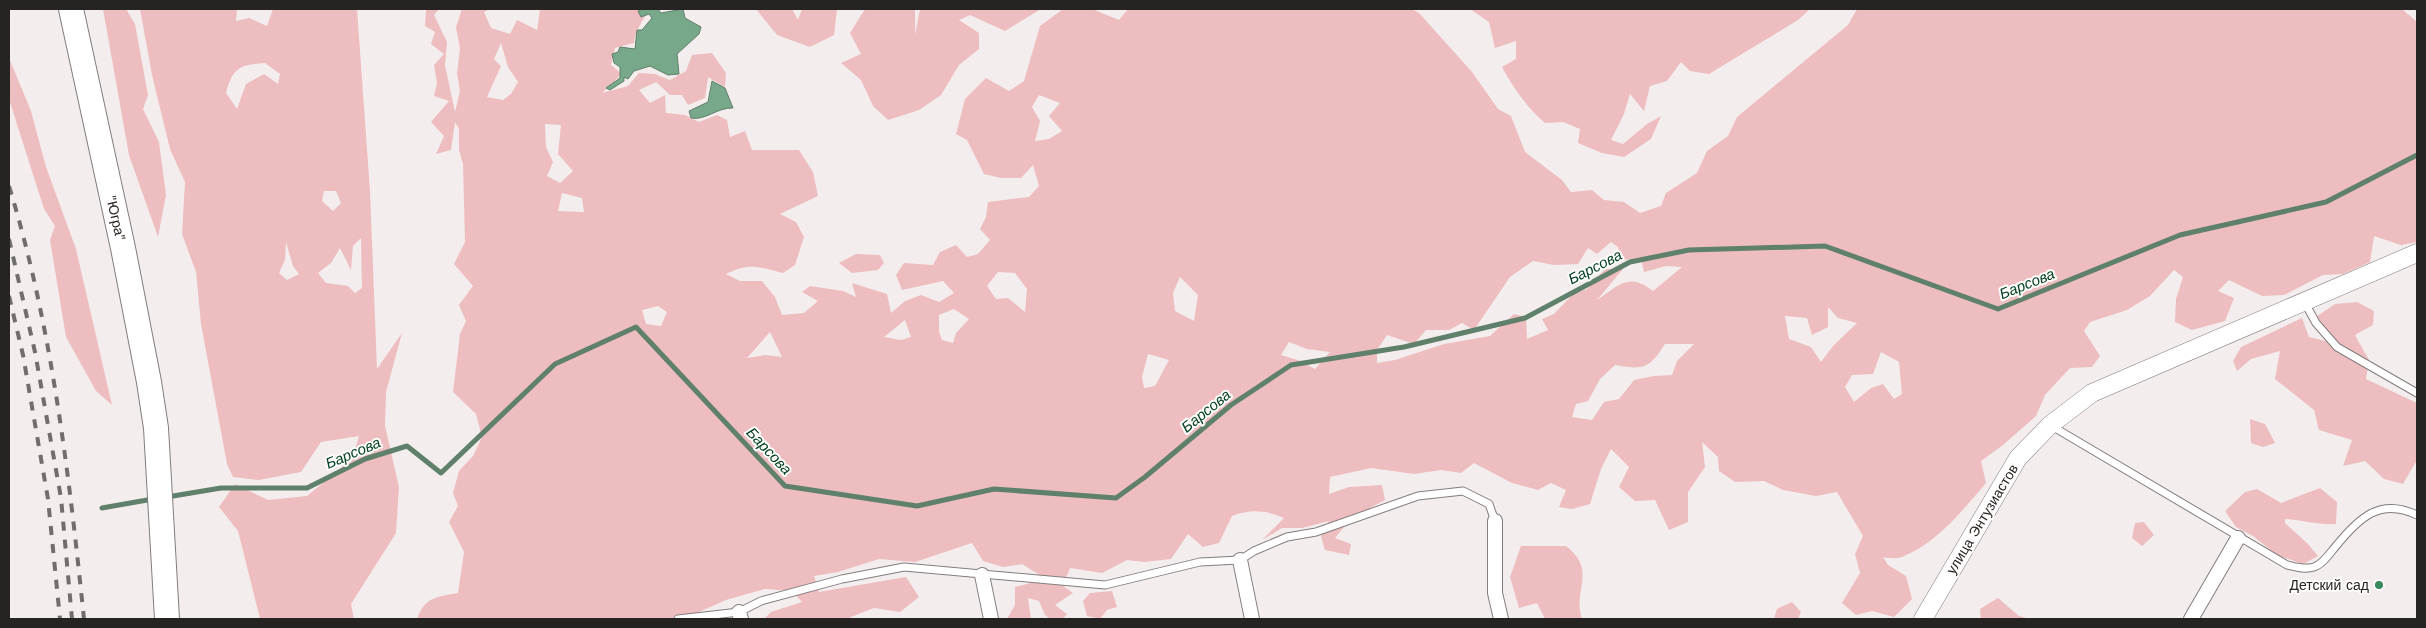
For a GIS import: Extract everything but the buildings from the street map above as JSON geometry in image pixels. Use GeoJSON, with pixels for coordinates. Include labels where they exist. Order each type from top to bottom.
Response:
{"type":"FeatureCollection","features":[{"type":"Feature","properties":{"kind":"highway","name":"\"Югра\""},"geometry":{"type":"LineString","coordinates":[[70,9],[142,340],[156,428],[167,590],[167,619]]}},
{"type":"Feature","properties":{"kind":"street","name":"улица Энтузиастов"},"geometry":{"type":"LineString","coordinates":[[1923,619],[2018,458],[2050,425],[2092,393],[2417,253]]}},
{"type":"Feature","properties":{"kind":"street"},"geometry":{"type":"LineString","coordinates":[[1495,521],[1495,593],[1501,619]]}},
{"type":"Feature","properties":{"kind":"street"},"geometry":{"type":"LineString","coordinates":[[2191,619],[2238,538]]}},
{"type":"Feature","properties":{"kind":"street"},"geometry":{"type":"LineString","coordinates":[[1240,560],[1252,619]]}},
{"type":"Feature","properties":{"kind":"street"},"geometry":{"type":"LineString","coordinates":[[982,575],[991,619]]}},
{"type":"Feature","properties":{"kind":"lane"},"geometry":{"type":"LineString","coordinates":[[2305,302],[2316,323],[2337,347],[2417,392]]}},
{"type":"Feature","properties":{"kind":"lane"},"geometry":{"type":"LineString","coordinates":[[2050,425],[2238,538],[2287,565],[2301,568],[2315,567],[2327,558],[2350,530],[2364,517],[2377,510],[2394,508],[2417,515]]}},
{"type":"Feature","properties":{"kind":"lane"},"geometry":{"type":"LineString","coordinates":[[678,619],[740,615],[761,601],[842,580],[904,567],[1105,585],[1200,562],[1240,560],[1254,551],[1287,537],[1316,532],[1418,496],[1463,491],[1489,504],[1495,521]]}},
{"type":"Feature","properties":{"kind":"shaded area"},"geometry":{"type":"Polygon","coordinates":[[[103,9],[126,9],[135,24],[148,95],[143,109],[159,142],[166,195],[158,237],[129,155],[103,9]]]}},
{"type":"Feature","properties":{"kind":"shaded area"},"geometry":{"type":"Polygon","coordinates":[[[140,9],[237,9],[236,21],[249,18],[267,26],[273,9],[357,9],[370,191],[377,369],[402,333],[386,392],[385,426],[399,487],[396,533],[351,604],[354,619],[260,619],[238,531],[219,507],[235,484],[268,500],[307,496],[352,459],[359,436],[321,442],[301,472],[259,480],[233,477],[227,464],[201,324],[196,272],[182,234],[185,182],[170,149],[152,75],[140,9]],[[265,63],[249,65],[235,73],[226,93],[237,109],[246,84],[264,74],[278,84],[280,74],[265,63]],[[324,191],[322,201],[333,211],[341,203],[336,191],[324,191]],[[361,238],[353,246],[351,270],[340,248],[331,263],[318,273],[326,283],[348,286],[355,293],[362,288],[361,238]],[[286,242],[285,260],[279,273],[287,280],[299,274],[293,266],[286,242]]]}},
{"type":"Feature","properties":{"kind":"shaded area"},"geometry":{"type":"Polygon","coordinates":[[[426,9],[439,9],[434,15],[447,42],[445,65],[455,112],[460,91],[457,73],[460,49],[456,27],[462,9],[490,9],[484,12],[491,28],[510,34],[517,20],[537,30],[540,10],[544,9],[649,9],[638,30],[634,43],[615,48],[611,65],[622,74],[602,93],[628,86],[639,73],[655,74],[670,80],[686,71],[692,55],[712,53],[726,73],[725,87],[708,77],[705,98],[688,105],[682,95],[670,95],[656,82],[639,90],[650,103],[665,95],[666,113],[685,115],[699,122],[717,115],[727,120],[730,137],[745,131],[752,150],[799,150],[813,172],[818,196],[780,214],[796,222],[804,237],[795,265],[783,273],[748,267],[726,274],[740,281],[762,281],[775,297],[782,315],[804,313],[818,301],[802,292],[810,286],[843,291],[856,297],[852,283],[887,294],[891,313],[905,301],[921,295],[939,302],[954,293],[943,281],[902,290],[896,275],[904,263],[933,265],[940,252],[956,245],[967,257],[978,254],[990,240],[980,229],[986,217],[988,202],[1029,197],[1039,186],[1033,165],[1021,178],[1001,178],[984,174],[967,140],[956,134],[965,99],[986,78],[1009,91],[1024,81],[1040,26],[1063,9],[1092,9],[1119,20],[1128,9],[1412,9],[1419,13],[1472,72],[1498,109],[1511,116],[1525,152],[1562,180],[1571,192],[1592,190],[1604,200],[1624,202],[1640,213],[1661,206],[1666,193],[1697,173],[1707,151],[1728,136],[1737,117],[1848,25],[1857,9],[2402,9],[2417,22],[2417,242],[2401,245],[2374,236],[2370,262],[2343,274],[2323,275],[2284,295],[2262,296],[2229,280],[2218,291],[2234,298],[2225,321],[2192,330],[2175,322],[2176,299],[2183,277],[2174,270],[2150,296],[2127,310],[2090,322],[2084,331],[2100,356],[2092,367],[2070,368],[2045,395],[2036,416],[2003,445],[1981,461],[1986,483],[1938,535],[1915,551],[1902,557],[1883,557],[1888,565],[1906,576],[1912,599],[1894,617],[1872,611],[1856,615],[1842,603],[1860,573],[1855,554],[1863,536],[1837,492],[1816,496],[1783,490],[1764,481],[1735,482],[1719,471],[1718,457],[1702,442],[1705,467],[1688,492],[1688,522],[1669,530],[1655,500],[1635,501],[1619,487],[1629,467],[1611,449],[1601,469],[1590,504],[1572,509],[1559,507],[1566,490],[1551,483],[1538,490],[1512,483],[1474,463],[1461,473],[1441,470],[1414,474],[1371,468],[1330,477],[1329,494],[1349,487],[1382,485],[1385,500],[1357,516],[1335,538],[1351,544],[1349,555],[1325,550],[1321,536],[1329,521],[1302,528],[1282,528],[1262,540],[1284,518],[1271,513],[1245,512],[1232,516],[1219,543],[1203,547],[1188,534],[1171,559],[1144,562],[1127,560],[1102,573],[1070,568],[1063,586],[1073,593],[1055,605],[1067,614],[1063,619],[1050,619],[1045,615],[1039,601],[1028,598],[1031,619],[1007,619],[1015,605],[1015,587],[1046,579],[1022,564],[1003,567],[983,561],[972,543],[915,562],[879,559],[838,572],[814,576],[819,592],[906,577],[919,597],[900,612],[874,608],[846,619],[764,619],[771,612],[802,602],[792,591],[765,589],[726,600],[699,612],[724,619],[417,619],[424,606],[432,599],[458,593],[464,552],[449,522],[458,506],[453,493],[459,471],[473,456],[482,437],[476,414],[453,392],[460,334],[466,321],[459,305],[473,286],[454,264],[465,242],[463,164],[459,150],[459,129],[455,122],[451,150],[436,154],[444,136],[431,122],[449,101],[434,96],[437,83],[434,65],[444,54],[431,44],[435,32],[425,26],[426,9]],[[501,43],[494,59],[501,66],[487,97],[503,100],[511,94],[518,82],[508,67],[501,43]],[[1039,95],[1032,107],[1040,121],[1035,141],[1049,139],[1062,131],[1049,116],[1060,103],[1039,95]],[[545,124],[546,147],[553,162],[547,176],[560,183],[573,171],[558,154],[561,125],[545,124]],[[562,193],[558,211],[584,212],[582,198],[562,193]],[[1611,242],[1597,254],[1588,248],[1578,264],[1554,265],[1533,261],[1510,277],[1474,330],[1462,323],[1449,330],[1426,330],[1414,344],[1387,335],[1377,350],[1377,363],[1395,360],[1444,344],[1490,336],[1514,314],[1526,317],[1527,339],[1548,330],[1542,319],[1554,314],[1573,294],[1587,289],[1605,269],[1623,269],[1597,300],[1624,283],[1637,282],[1653,291],[1682,267],[1666,266],[1644,272],[1641,258],[1621,260],[1618,247],[1611,242]],[[998,272],[987,286],[996,299],[1008,298],[1025,312],[1027,289],[1015,273],[998,272]],[[1180,277],[1173,293],[1175,311],[1194,321],[1198,295],[1180,277]],[[658,306],[642,310],[646,324],[661,326],[667,312],[658,306]],[[1828,307],[1828,327],[1812,335],[1807,318],[1785,316],[1789,339],[1811,347],[1821,362],[1833,346],[1857,323],[1838,318],[1828,307]],[[954,309],[939,315],[939,332],[942,340],[953,343],[956,333],[969,319],[954,309]],[[905,320],[884,337],[901,340],[911,337],[905,320]],[[770,332],[747,358],[765,355],[782,357],[770,332]],[[1289,342],[1281,355],[1298,360],[1315,369],[1330,352],[1307,349],[1289,342]],[[1665,344],[1650,363],[1639,367],[1615,365],[1600,379],[1588,401],[1576,404],[1572,417],[1592,420],[1604,402],[1619,399],[1634,380],[1672,375],[1677,361],[1694,344],[1665,344]],[[1881,352],[1873,374],[1852,375],[1845,387],[1854,402],[1871,388],[1883,384],[1894,399],[1902,394],[1899,362],[1881,352]],[[1148,354],[1142,377],[1144,388],[1155,386],[1169,360],[1148,354]]]}},
{"type":"Feature","properties":{"kind":"shaded area"},"geometry":{"type":"Polygon","coordinates":[[[642,9],[658,9],[661,13],[683,9],[685,18],[701,27],[699,34],[677,54],[679,74],[668,75],[650,66],[634,71],[628,79],[624,77],[624,81],[610,90],[606,88],[620,78],[620,67],[614,63],[612,54],[618,52],[620,47],[635,49],[637,30],[642,30],[652,18],[649,14],[641,17],[638,11],[642,9]]]}},
{"type":"Feature","properties":{"kind":"shaded area"},"geometry":{"type":"Polygon","coordinates":[[[756,9],[792,9],[798,20],[802,9],[837,9],[834,35],[810,47],[777,35],[756,9]]]}},
{"type":"Feature","properties":{"kind":"shaded area"},"geometry":{"type":"Polygon","coordinates":[[[865,9],[915,9],[915,35],[920,9],[1041,9],[1005,31],[970,15],[959,20],[979,33],[979,49],[959,65],[941,95],[919,110],[888,120],[873,106],[861,80],[841,63],[861,54],[850,33],[865,9]]]}},
{"type":"Feature","properties":{"kind":"shaded area"},"geometry":{"type":"Polygon","coordinates":[[[1470,9],[1810,9],[1798,20],[1709,74],[1690,71],[1681,62],[1667,81],[1650,86],[1644,111],[1630,94],[1624,114],[1611,140],[1623,144],[1647,124],[1661,116],[1651,139],[1624,157],[1602,153],[1578,143],[1580,129],[1563,122],[1545,123],[1538,117],[1521,97],[1502,67],[1516,59],[1516,41],[1495,48],[1489,22],[1470,9]]]}},
{"type":"Feature","properties":{"kind":"shaded area"},"geometry":{"type":"Polygon","coordinates":[[[9,58],[31,111],[46,167],[76,249],[112,405],[96,391],[66,337],[50,240],[55,226],[44,209],[9,99],[9,58]]]}},
{"type":"Feature","properties":{"kind":"shaded area"},"geometry":{"type":"Polygon","coordinates":[[[712,81],[725,88],[733,108],[727,108],[701,118],[691,118],[689,111],[708,102],[712,81]]]}},
{"type":"Feature","properties":{"kind":"shaded area"},"geometry":{"type":"Polygon","coordinates":[[[856,254],[880,255],[884,263],[878,270],[852,273],[839,263],[856,254]]]}},
{"type":"Feature","properties":{"kind":"shaded area"},"geometry":{"type":"Polygon","coordinates":[[[2357,302],[2374,311],[2373,325],[2355,335],[2369,360],[2366,379],[2417,403],[2417,460],[2403,484],[2384,479],[2365,461],[2343,466],[2352,440],[2319,430],[2314,410],[2275,379],[2280,351],[2251,359],[2237,371],[2233,361],[2241,347],[2302,318],[2309,337],[2325,341],[2327,330],[2316,317],[2335,304],[2357,302]]]}},
{"type":"Feature","properties":{"kind":"shaded area"},"geometry":{"type":"Polygon","coordinates":[[[2250,419],[2265,424],[2275,443],[2263,447],[2251,443],[2250,419]]]}},
{"type":"Feature","properties":{"kind":"shaded area"},"geometry":{"type":"Polygon","coordinates":[[[2320,488],[2337,502],[2336,524],[2285,519],[2285,523],[2318,556],[2303,564],[2277,555],[2253,536],[2236,527],[2225,511],[2245,492],[2257,489],[2281,503],[2320,488]]]}},
{"type":"Feature","properties":{"kind":"shaded area"},"geometry":{"type":"Polygon","coordinates":[[[2144,522],[2154,535],[2142,546],[2132,538],[2135,523],[2144,522]]]}},
{"type":"Feature","properties":{"kind":"shaded area"},"geometry":{"type":"Polygon","coordinates":[[[1521,546],[1566,546],[1575,555],[1581,564],[1582,572],[1580,609],[1582,619],[1545,619],[1537,603],[1519,608],[1510,577],[1521,546]]]}},
{"type":"Feature","properties":{"kind":"shaded area"},"geometry":{"type":"Polygon","coordinates":[[[1112,591],[1117,607],[1107,610],[1100,619],[1087,616],[1083,601],[1090,593],[1112,591]]]}},
{"type":"Feature","properties":{"kind":"shaded area"},"geometry":{"type":"Polygon","coordinates":[[[1998,598],[2019,616],[2030,619],[1981,619],[1980,609],[1998,598]]]}},
{"type":"Feature","properties":{"kind":"shaded area"},"geometry":{"type":"Polygon","coordinates":[[[1792,602],[1801,612],[1798,619],[1774,619],[1777,609],[1792,602]]]}},
{"type":"Feature","properties":{"kind":"waterway","name":"Барсова"},"geometry":{"type":"LineString","coordinates":[[167,497],[221,488],[307,488],[365,459],[407,446],[441,473],[555,364],[636,327],[785,486],[917,506],[994,489],[1116,498],[1145,477],[1231,405],[1291,365],[1404,347],[1525,318],[1630,262],[1689,250],[1825,246],[1998,309],[2180,235],[2326,202],[2417,155]]}},
{"type":"Feature","properties":{"kind":"waterway","name":"Барсова"},"geometry":{"type":"LineString","coordinates":[[102,508],[153,499]]}},
{"type":"Feature","properties":{"kind":"railway"},"geometry":{"type":"LineString","coordinates":[[9,186],[37,292],[48,347],[65,456],[84,619]]}},
{"type":"Feature","properties":{"kind":"railway"},"geometry":{"type":"LineString","coordinates":[[9,239],[35,352],[61,498],[72,619]]}},
{"type":"Feature","properties":{"kind":"railway"},"geometry":{"type":"LineString","coordinates":[[9,296],[23,355],[48,499],[60,619]]}},
{"type":"Feature","properties":{"kind":"place","name":"Детский сад"},"geometry":{"type":"Point","coordinates":[2379,585]}}]}
